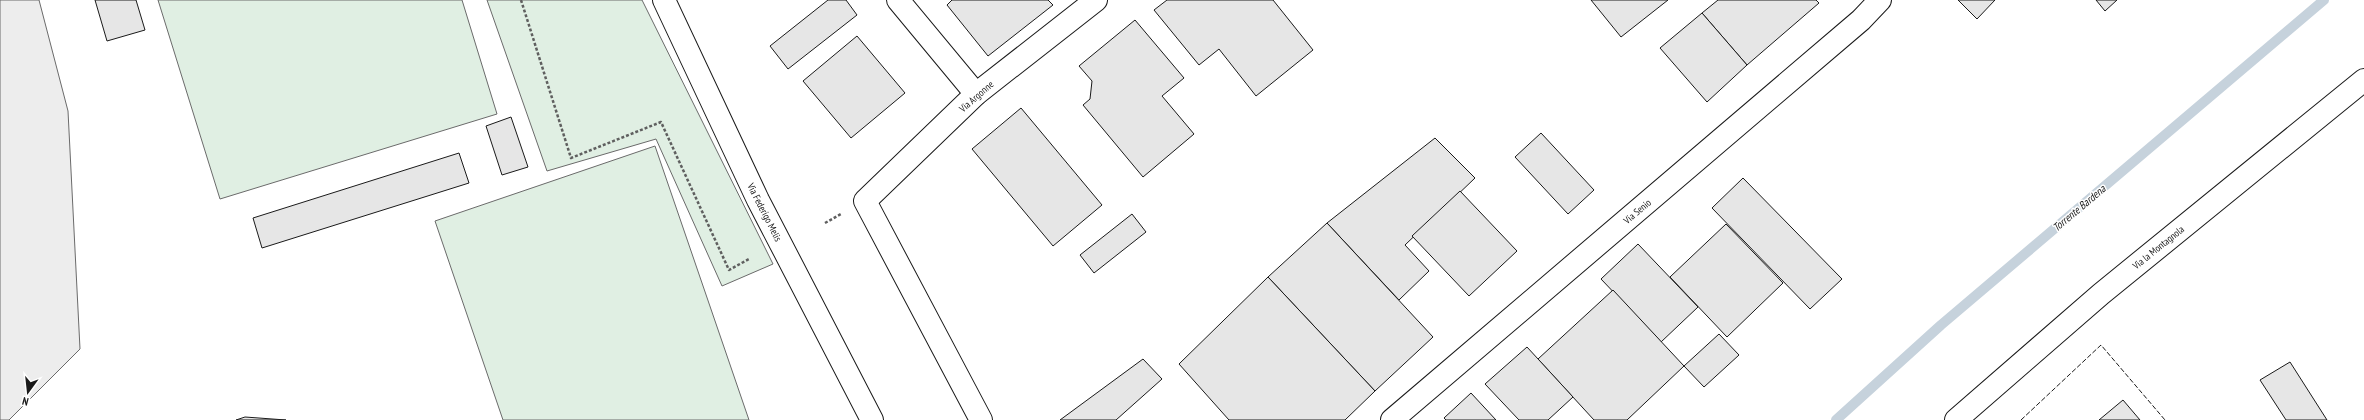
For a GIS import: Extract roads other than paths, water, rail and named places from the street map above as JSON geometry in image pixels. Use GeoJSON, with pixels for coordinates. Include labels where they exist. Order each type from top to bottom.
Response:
{"type":"FeatureCollection","features":[{"type":"Feature","properties":{"kind":"street","name":"Via Federigo Melis"},"geometry":{"type":"LineString","coordinates":[[664,0],[758,200],[872,420]]}},
{"type":"Feature","properties":{"kind":"street"},"geometry":{"type":"LineString","coordinates":[[898,0],[976,94]]}},
{"type":"Feature","properties":{"kind":"street","name":"Via Argonne"},"geometry":{"type":"LineString","coordinates":[[981,420],[866,201],[976,94],[1096,0]]}},
{"type":"Feature","properties":{"kind":"street","name":"Via Senio"},"geometry":{"type":"LineString","coordinates":[[1392,420],[1861,20],[1880,0]]}},
{"type":"Feature","properties":{"kind":"street","name":"Via la Montagnola"},"geometry":{"type":"LineString","coordinates":[[1956,420],[2101,294],[2364,80]]}},
{"type":"Feature","properties":{"kind":"waterway","name":"Torrente Bardena"},"geometry":{"type":"LineString","coordinates":[[1836,420],[1941,325],[2324,0]]}}]}
